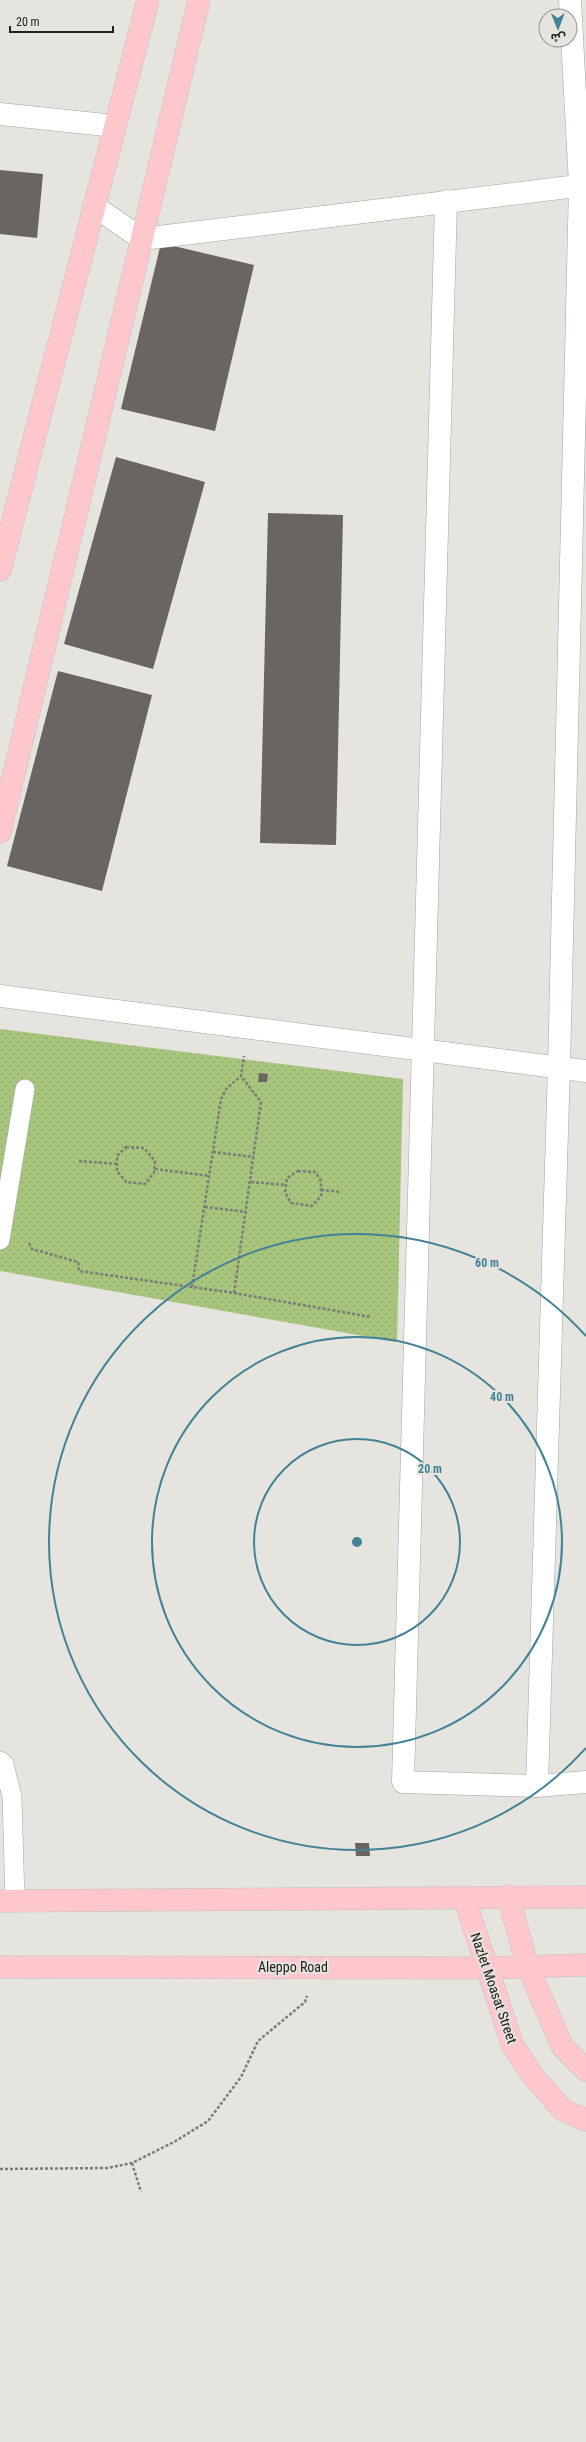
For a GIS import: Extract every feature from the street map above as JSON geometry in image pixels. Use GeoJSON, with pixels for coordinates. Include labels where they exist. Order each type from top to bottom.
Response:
{"type":"FeatureCollection","features":[{"type":"Feature","properties":{"kind":"main road"},"geometry":{"type":"LineString","coordinates":[[0,570],[148,0]]}},
{"type":"Feature","properties":{"kind":"main road"},"geometry":{"type":"LineString","coordinates":[[0,832],[199,0]]}},
{"type":"Feature","properties":{"kind":"main road"},"geometry":{"type":"LineString","coordinates":[[7,1901],[508,1896],[586,1897]]}},
{"type":"Feature","properties":{"kind":"main road"},"geometry":{"type":"LineString","coordinates":[[508,1896],[528,1967],[562,2046],[586,2070]]}},
{"type":"Feature","properties":{"kind":"main road","name":"Nazlet Moasat Street"},"geometry":{"type":"LineString","coordinates":[[464,1897],[512,2044],[533,2076],[563,2110],[586,2120]]}},
{"type":"Feature","properties":{"kind":"main road","name":"Aleppo Road"},"geometry":{"type":"LineString","coordinates":[[0,1967],[486,1968],[586,1965]]}},
{"type":"Feature","properties":{"kind":"street"},"geometry":{"type":"LineString","coordinates":[[537,1786],[559,1067],[583,185],[570,0]]}},
{"type":"Feature","properties":{"kind":"street"},"geometry":{"type":"LineString","coordinates":[[0,114],[115,126]]}},
{"type":"Feature","properties":{"kind":"street"},"geometry":{"type":"LineString","coordinates":[[94,206],[142,239],[583,185]]}},
{"type":"Feature","properties":{"kind":"street"},"geometry":{"type":"LineString","coordinates":[[446,201],[403,1782],[537,1786],[586,1782]]}},
{"type":"Feature","properties":{"kind":"street"},"geometry":{"type":"LineString","coordinates":[[0,996],[586,1071]]}},
{"type":"Feature","properties":{"kind":"lane"},"geometry":{"type":"LineString","coordinates":[[0,1238],[25,1089]]}},
{"type":"Feature","properties":{"kind":"lane"},"geometry":{"type":"LineString","coordinates":[[0,1761],[4,1764],[12,1797],[7,1829],[7,1901]]}},
{"type":"Feature","properties":{"kind":"path"},"geometry":{"type":"LineString","coordinates":[[192,1287],[221,1100],[227,1088],[241,1076],[247,1028]]}},
{"type":"Feature","properties":{"kind":"path"},"geometry":{"type":"LineString","coordinates":[[234,1293],[247,1212],[261,1102],[241,1076]]}},
{"type":"Feature","properties":{"kind":"path"},"geometry":{"type":"LineString","coordinates":[[126,1147],[144,1148],[155,1162],[154,1169],[145,1184],[126,1182],[117,1171],[117,1156],[126,1147]]}},
{"type":"Feature","properties":{"kind":"path"},"geometry":{"type":"LineString","coordinates":[[213,1152],[254,1157]]}},
{"type":"Feature","properties":{"kind":"path"},"geometry":{"type":"LineString","coordinates":[[79,1160],[117,1164]]}},
{"type":"Feature","properties":{"kind":"path"},"geometry":{"type":"LineString","coordinates":[[154,1169],[210,1176]]}},
{"type":"Feature","properties":{"kind":"path"},"geometry":{"type":"LineString","coordinates":[[298,1171],[315,1172],[321,1181],[322,1196],[312,1206],[291,1203],[285,1192],[286,1185],[287,1178],[298,1171]]}},
{"type":"Feature","properties":{"kind":"path"},"geometry":{"type":"LineString","coordinates":[[251,1182],[286,1185]]}},
{"type":"Feature","properties":{"kind":"path"},"geometry":{"type":"LineString","coordinates":[[321,1190],[341,1192]]}},
{"type":"Feature","properties":{"kind":"path"},"geometry":{"type":"LineString","coordinates":[[205,1207],[247,1212]]}},
{"type":"Feature","properties":{"kind":"path"},"geometry":{"type":"LineString","coordinates":[[0,1238],[27,1239],[32,1249],[78,1262],[79,1271],[234,1293],[371,1317]]}},
{"type":"Feature","properties":{"kind":"path"},"geometry":{"type":"LineString","coordinates":[[0,2169],[107,2168],[132,2164],[174,2142],[208,2121],[241,2077],[258,2041],[305,2002],[316,1967]]}},
{"type":"Feature","properties":{"kind":"path"},"geometry":{"type":"LineString","coordinates":[[132,2164],[141,2192]]}},
{"type":"Feature","properties":{"kind":"green space"},"geometry":{"type":"Polygon","coordinates":[[[0,1029],[403,1079],[397,1342],[0,1271],[0,1029]]]}},
{"type":"Feature","properties":{"kind":"building"},"geometry":{"type":"Polygon","coordinates":[[[0,170],[43,174],[37,238],[0,234],[0,170]]]}},
{"type":"Feature","properties":{"kind":"building"},"geometry":{"type":"Polygon","coordinates":[[[161,243],[254,265],[215,431],[121,409],[161,243]]]}},
{"type":"Feature","properties":{"kind":"building"},"geometry":{"type":"Polygon","coordinates":[[[116,457],[205,482],[153,669],[64,644],[116,457]]]}},
{"type":"Feature","properties":{"kind":"building"},"geometry":{"type":"Polygon","coordinates":[[[268,513],[343,515],[336,845],[260,843],[268,513]]]}},
{"type":"Feature","properties":{"kind":"building"},"geometry":{"type":"Polygon","coordinates":[[[58,671],[152,695],[102,891],[7,866],[58,671]]]}},
{"type":"Feature","properties":{"kind":"building"},"geometry":{"type":"Polygon","coordinates":[[[259,1073],[268,1074],[267,1082],[258,1082],[259,1073]]]}},
{"type":"Feature","properties":{"kind":"building"},"geometry":{"type":"Polygon","coordinates":[[[355,1843],[369,1843],[370,1856],[356,1856],[355,1843]]]}}]}
